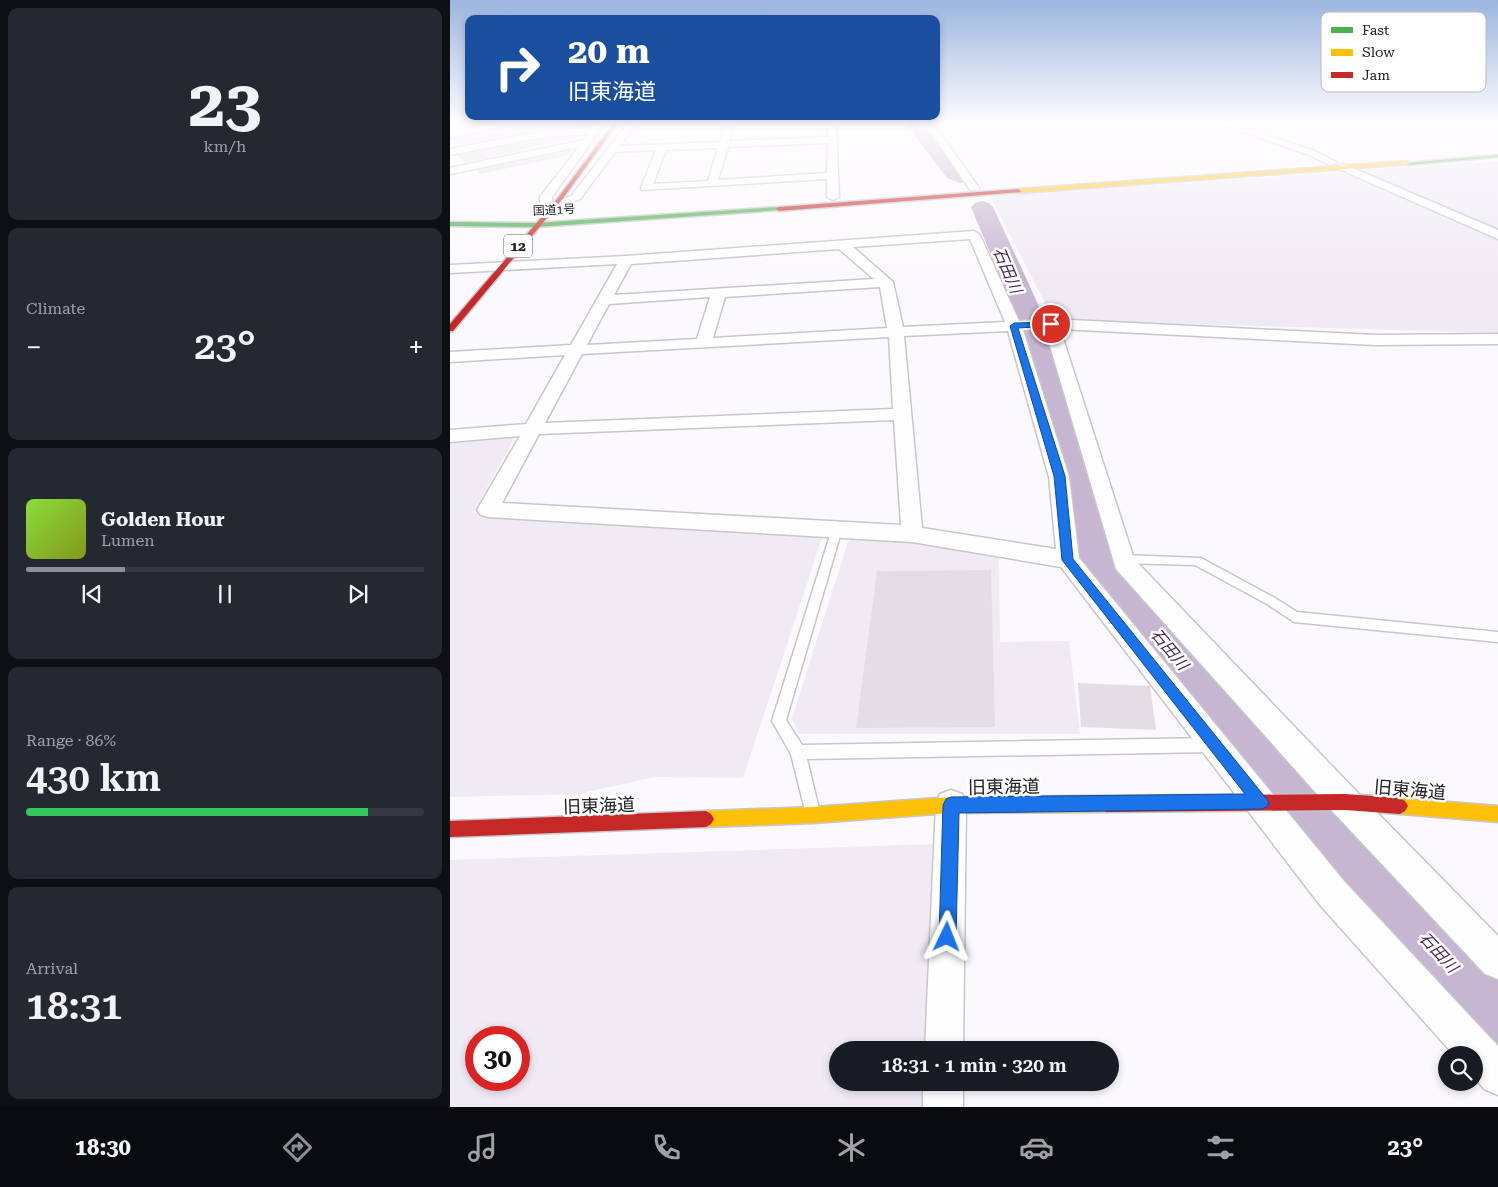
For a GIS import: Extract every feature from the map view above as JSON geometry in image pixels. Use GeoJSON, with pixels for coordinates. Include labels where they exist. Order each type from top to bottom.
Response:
{"type":"FeatureCollection","features":[{"type":"Feature","properties":{"kind":"main road","name":"12"},"geometry":{"type":"LineString","coordinates":[[450,329],[546,213],[559,200],[571,175]]}},
{"type":"Feature","properties":{"kind":"main road","name":"国道1号"},"geometry":{"type":"LineString","coordinates":[[450,215],[546,213],[1185,175]]}},
{"type":"Feature","properties":{"kind":"main road","name":"国道1号"},"geometry":{"type":"LineString","coordinates":[[450,224],[536,225],[1209,175]]}},
{"type":"Feature","properties":{"kind":"main road","name":"旧東海道"},"geometry":{"type":"LineString","coordinates":[[450,829],[813,815],[951,805],[1339,802],[1498,814]]}},
{"type":"Feature","properties":{"kind":"street"},"geometry":{"type":"LineString","coordinates":[[546,213],[576,197],[592,175]]}},
{"type":"Feature","properties":{"kind":"street"},"geometry":{"type":"LineString","coordinates":[[651,175],[646,188],[712,184],[768,175]]}},
{"type":"Feature","properties":{"kind":"street"},"geometry":{"type":"LineString","coordinates":[[712,184],[715,175]]}},
{"type":"Feature","properties":{"kind":"street"},"geometry":{"type":"LineString","coordinates":[[791,175],[831,176],[833,197]]}},
{"type":"Feature","properties":{"kind":"street"},"geometry":{"type":"LineString","coordinates":[[965,175],[974,188]]}},
{"type":"Feature","properties":{"kind":"street"},"geometry":{"type":"LineString","coordinates":[[1360,175],[1498,235]]}},
{"type":"Feature","properties":{"kind":"street"},"geometry":{"type":"LineString","coordinates":[[450,268],[626,260],[974,235],[1016,325],[1060,476],[1068,560],[1215,745],[1271,802],[1332,893],[1498,1075]]}},
{"type":"Feature","properties":{"kind":"street"},"geometry":{"type":"LineString","coordinates":[[842,245],[886,282],[896,333],[912,534]]}},
{"type":"Feature","properties":{"kind":"street"},"geometry":{"type":"LineString","coordinates":[[626,260],[488,510],[912,534],[1068,560]]}},
{"type":"Feature","properties":{"kind":"street"},"geometry":{"type":"LineString","coordinates":[[604,300],[886,282]]}},
{"type":"Feature","properties":{"kind":"street"},"geometry":{"type":"LineString","coordinates":[[703,343],[719,293]]}},
{"type":"Feature","properties":{"kind":"street"},"geometry":{"type":"LineString","coordinates":[[1048,324],[1124,563],[1339,802],[1498,961]]}},
{"type":"Feature","properties":{"kind":"street"},"geometry":{"type":"LineString","coordinates":[[450,357],[1048,324],[1375,340],[1498,339]]}},
{"type":"Feature","properties":{"kind":"street"},"geometry":{"type":"LineString","coordinates":[[450,436],[533,429],[903,414]]}},
{"type":"Feature","properties":{"kind":"street"},"geometry":{"type":"LineString","coordinates":[[944,1041],[951,805]]}},
{"type":"Feature","properties":{"kind":"street"},"geometry":{"type":"LineString","coordinates":[[943,1091],[943,1107]]}},
{"type":"Feature","properties":{"kind":"lane"},"geometry":{"type":"LineString","coordinates":[[813,815],[798,752],[779,721],[837,530]]}},
{"type":"Feature","properties":{"kind":"lane"},"geometry":{"type":"LineString","coordinates":[[1123,558],[1197,561],[1271,601],[1294,617],[1498,637]]}},
{"type":"Feature","properties":{"kind":"lane"},"geometry":{"type":"LineString","coordinates":[[798,752],[1215,745]]}},
{"type":"Feature","properties":{"kind":"shaded area"},"geometry":{"type":"Polygon","coordinates":[[[1306,175],[1351,175],[1498,236],[1498,333],[1054,320],[990,196],[1306,175]]]}},
{"type":"Feature","properties":{"kind":"shaded area"},"geometry":{"type":"Polygon","coordinates":[[[1369,175],[1498,175],[1498,232],[1369,175]]]}},
{"type":"Feature","properties":{"kind":"shaded area"},"geometry":{"type":"Polygon","coordinates":[[[515,437],[473,513],[822,538],[743,778],[656,777],[577,794],[450,797],[450,443],[515,437]]]}},
{"type":"Feature","properties":{"kind":"shaded area"},"geometry":{"type":"Polygon","coordinates":[[[856,537],[912,540],[999,556],[1000,642],[1069,641],[1080,734],[799,734],[792,718],[848,542],[856,537]]]}},
{"type":"Feature","properties":{"kind":"shaded area"},"geometry":{"type":"Polygon","coordinates":[[[936,844],[929,1041],[829,1041],[829,1091],[928,1091],[927,1107],[450,1107],[450,860],[936,844]]]}},
{"type":"Feature","properties":{"kind":"building"},"geometry":{"type":"Polygon","coordinates":[[[991,570],[995,727],[856,728],[877,571],[991,570]]]}},
{"type":"Feature","properties":{"kind":"building"},"geometry":{"type":"Polygon","coordinates":[[[1078,683],[1150,686],[1156,730],[1081,727],[1078,683]]]}},
{"type":"Feature","properties":{"kind":"waterway","name":"石田川"},"geometry":{"type":"LineString","coordinates":[[955,175],[960,177]]}},
{"type":"Feature","properties":{"kind":"waterway","name":"石田川"},"geometry":{"type":"LineString","coordinates":[[982,207],[1022,298],[1056,391],[1090,541],[1097,562],[1262,759],[1463,978],[1498,1010]]}},
{"type":"Feature","properties":{"kind":"traffic: fast"},"geometry":{"type":"LineString","coordinates":[[450,224],[536,225],[779,209]]}},
{"type":"Feature","properties":{"kind":"traffic: slow"},"geometry":{"type":"LineString","coordinates":[[1019,191],[1246,175]]}},
{"type":"Feature","properties":{"kind":"traffic: slow"},"geometry":{"type":"LineString","coordinates":[[706,819],[813,815],[951,805],[1106,804]]}},
{"type":"Feature","properties":{"kind":"traffic: slow"},"geometry":{"type":"LineString","coordinates":[[1400,806],[1498,814]]}},
{"type":"Feature","properties":{"kind":"traffic: jam"},"geometry":{"type":"LineString","coordinates":[[450,329],[559,200],[578,175]]}},
{"type":"Feature","properties":{"kind":"traffic: jam"},"geometry":{"type":"LineString","coordinates":[[779,209],[1019,191]]}},
{"type":"Feature","properties":{"kind":"traffic: jam"},"geometry":{"type":"LineString","coordinates":[[1106,804],[1345,802],[1400,806]]}},
{"type":"Feature","properties":{"kind":"traffic: jam"},"geometry":{"type":"LineString","coordinates":[[450,829],[706,819]]}},
{"type":"Feature","properties":{"kind":"route"},"geometry":{"type":"LineString","coordinates":[[947,937],[951,805],[1261,802],[1068,560],[1060,476],[1014,326],[1051,324]]}}]}
